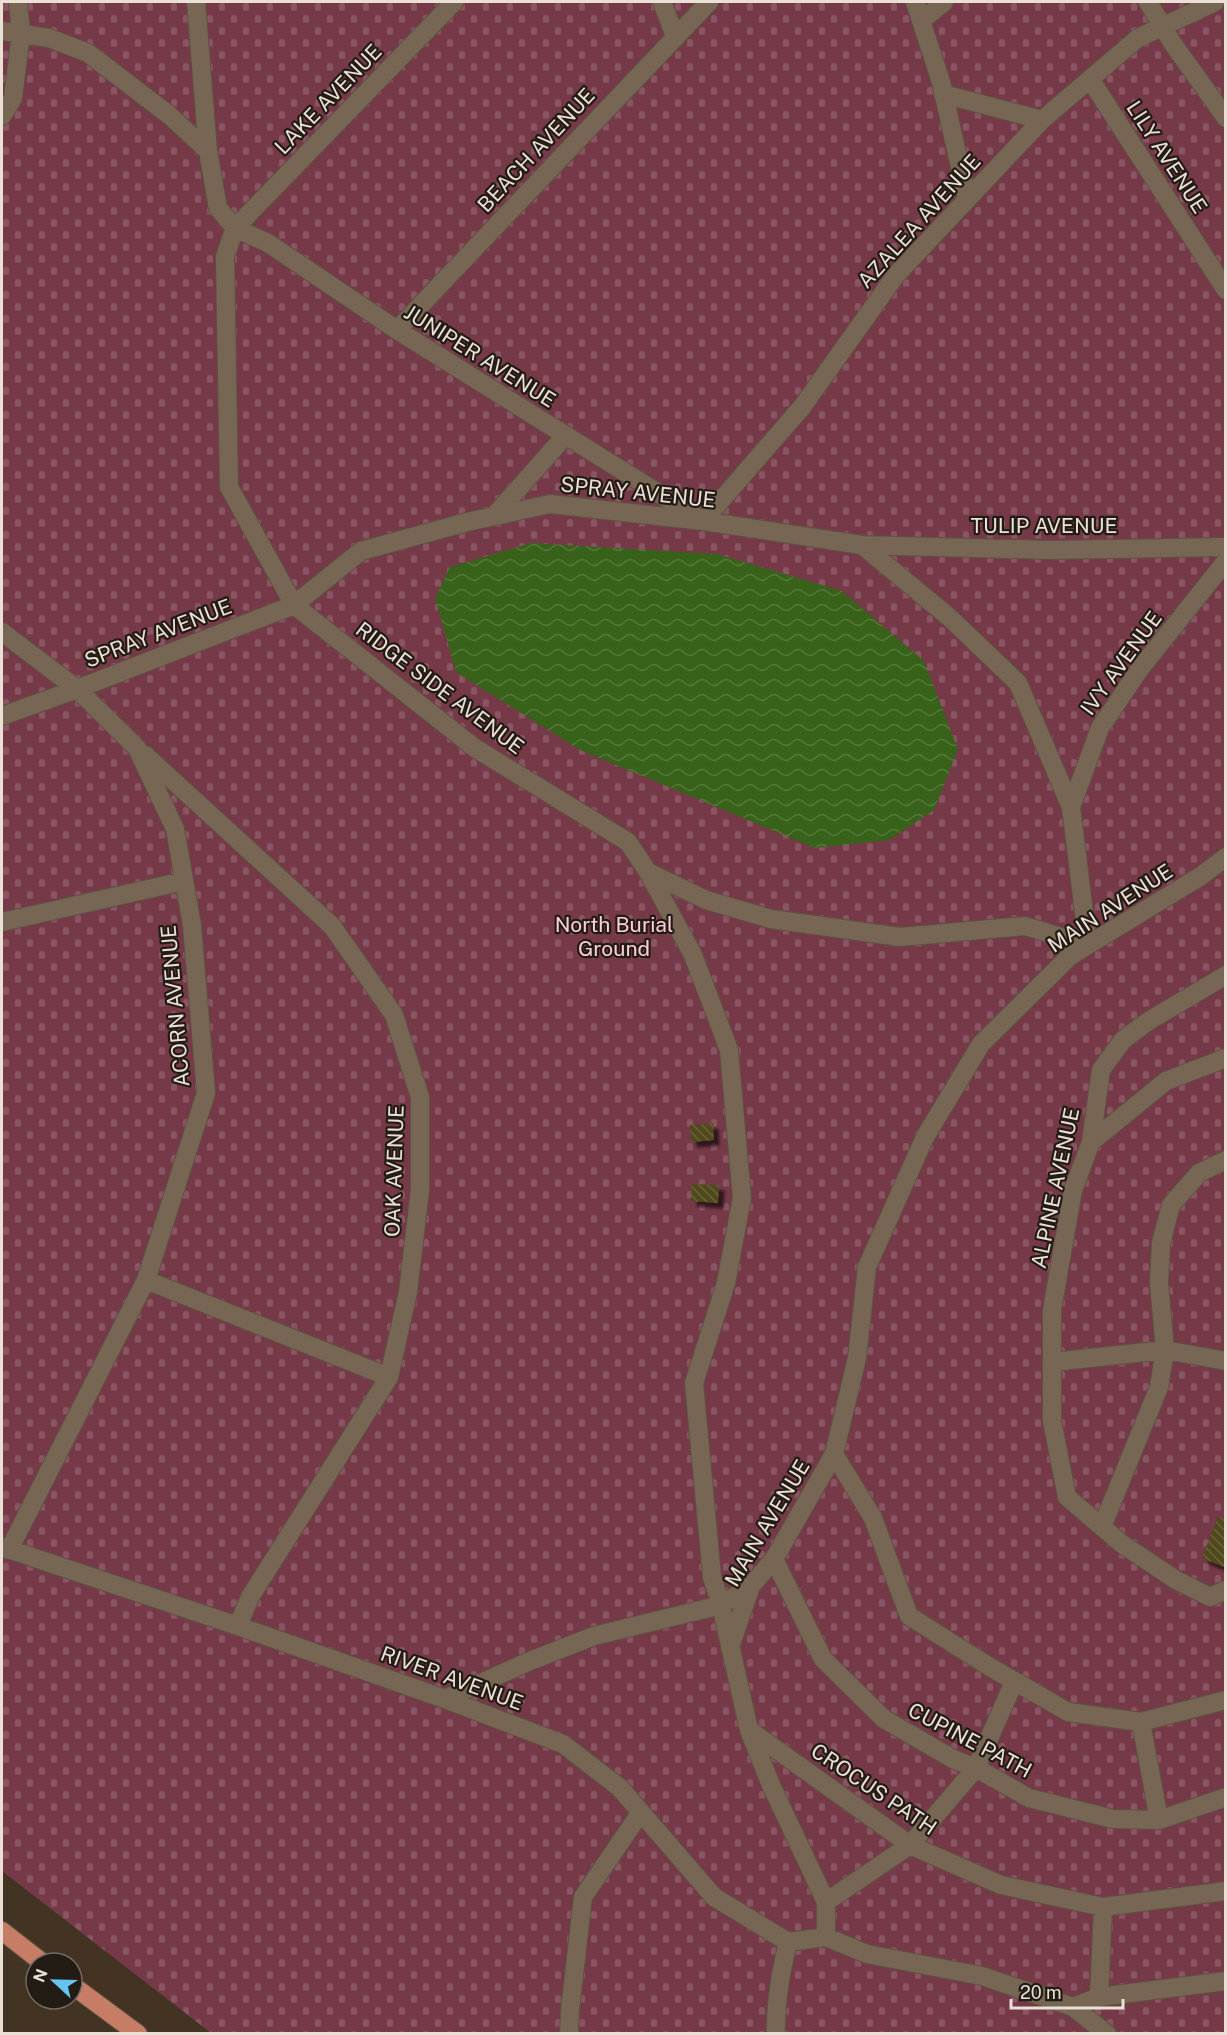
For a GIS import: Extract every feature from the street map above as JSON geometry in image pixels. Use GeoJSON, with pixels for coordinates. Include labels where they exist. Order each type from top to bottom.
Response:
{"type":"FeatureCollection","features":[{"type":"Feature","properties":{"kind":"highway"},"geometry":{"type":"LineString","coordinates":[[2,1931],[28,1951]]}},
{"type":"Feature","properties":{"kind":"highway"},"geometry":{"type":"LineString","coordinates":[[84,1994],[138,2034]]}},
{"type":"Feature","properties":{"kind":"lane"},"geometry":{"type":"LineString","coordinates":[[2,116],[13,98],[21,33],[18,2]]}},
{"type":"Feature","properties":{"kind":"lane"},"geometry":{"type":"LineString","coordinates":[[196,2],[208,151],[218,208],[235,228]]}},
{"type":"Feature","properties":{"kind":"lane","name":"LAKE AVENUE"},"geometry":{"type":"LineString","coordinates":[[235,228],[454,2]]}},
{"type":"Feature","properties":{"kind":"lane"},"geometry":{"type":"LineString","coordinates":[[662,2],[675,36]]}},
{"type":"Feature","properties":{"kind":"lane","name":"BEACH AVENUE"},"geometry":{"type":"LineString","coordinates":[[397,330],[675,36],[710,2]]}},
{"type":"Feature","properties":{"kind":"lane"},"geometry":{"type":"LineString","coordinates":[[915,2],[943,94],[968,198]]}},
{"type":"Feature","properties":{"kind":"lane"},"geometry":{"type":"LineString","coordinates":[[921,21],[944,2]]}},
{"type":"Feature","properties":{"kind":"lane"},"geometry":{"type":"LineString","coordinates":[[1148,2],[1173,44],[1226,118]]}},
{"type":"Feature","properties":{"kind":"lane","name":"AZALEA AVENUE"},"geometry":{"type":"LineString","coordinates":[[703,521],[802,407],[896,275],[1042,120],[1138,38],[1215,2]]}},
{"type":"Feature","properties":{"kind":"lane"},"geometry":{"type":"LineString","coordinates":[[2,31],[49,38],[88,53],[169,115],[208,151]]}},
{"type":"Feature","properties":{"kind":"lane","name":"LILY AVENUE"},"geometry":{"type":"LineString","coordinates":[[1090,79],[1226,290]]}},
{"type":"Feature","properties":{"kind":"lane"},"geometry":{"type":"LineString","coordinates":[[943,94],[1042,120]]}},
{"type":"Feature","properties":{"kind":"lane","name":"JUNIPER AVENUE"},"geometry":{"type":"LineString","coordinates":[[235,228],[268,243],[397,330],[703,521]]}},
{"type":"Feature","properties":{"kind":"lane","name":"RIDGE SIDE AVENUE"},"geometry":{"type":"LineString","coordinates":[[235,228],[225,257],[229,487],[294,605],[475,748],[628,842],[648,872],[693,955],[729,1050],[742,1198],[726,1283],[693,1383],[712,1577],[721,1605],[730,1649]]}},
{"type":"Feature","properties":{"kind":"lane"},"geometry":{"type":"LineString","coordinates":[[495,516],[565,436]]}},
{"type":"Feature","properties":{"kind":"lane","name":"SPRAY AVENUE"},"geometry":{"type":"LineString","coordinates":[[2,716],[294,605],[361,551],[550,504],[703,521],[862,545]]}},
{"type":"Feature","properties":{"kind":"lane"},"geometry":{"type":"LineString","coordinates":[[862,545],[950,618],[1018,683],[1071,807]]}},
{"type":"Feature","properties":{"kind":"lane","name":"TULIP AVENUE"},"geometry":{"type":"LineString","coordinates":[[862,545],[1050,550],[1226,547]]}},
{"type":"Feature","properties":{"kind":"lane","name":"IVY AVENUE"},"geometry":{"type":"LineString","coordinates":[[1088,945],[1071,807],[1100,728],[1139,670],[1226,561]]}},
{"type":"Feature","properties":{"kind":"lane","name":"ACORN AVENUE"},"geometry":{"type":"LineString","coordinates":[[2,632],[77,689],[137,748],[175,829],[192,925],[206,1093],[146,1280],[5,1549]]}},
{"type":"Feature","properties":{"kind":"lane","name":"OAK AVENUE"},"geometry":{"type":"LineString","coordinates":[[137,748],[332,926],[394,1015],[420,1097],[420,1190],[408,1292],[388,1377],[250,1598],[238,1626]]}},
{"type":"Feature","properties":{"kind":"lane","name":"MAIN AVENUE"},"geometry":{"type":"LineString","coordinates":[[730,1649],[751,1586],[774,1559],[834,1454],[857,1358],[867,1268],[925,1137],[981,1044],[1070,956],[1201,876],[1226,856]]}},
{"type":"Feature","properties":{"kind":"lane"},"geometry":{"type":"LineString","coordinates":[[648,872],[706,900],[771,919],[900,937],[1025,926],[1088,945]]}},
{"type":"Feature","properties":{"kind":"lane"},"geometry":{"type":"LineString","coordinates":[[2,922],[184,881]]}},
{"type":"Feature","properties":{"kind":"lane","name":"ALPINE AVENUE"},"geometry":{"type":"LineString","coordinates":[[1226,975],[1147,1022],[1123,1040],[1101,1070],[1091,1142],[1073,1190],[1052,1310],[1052,1421],[1067,1497],[1122,1544],[1176,1580],[1210,1597],[1226,1590]]}},
{"type":"Feature","properties":{"kind":"lane"},"geometry":{"type":"LineString","coordinates":[[1091,1142],[1166,1081],[1226,1058]]}},
{"type":"Feature","properties":{"kind":"lane"},"geometry":{"type":"LineString","coordinates":[[1102,1527],[1159,1387],[1165,1350],[1159,1283],[1161,1243],[1171,1204],[1199,1173],[1226,1160]]}},
{"type":"Feature","properties":{"kind":"lane"},"geometry":{"type":"LineString","coordinates":[[146,1280],[388,1377]]}},
{"type":"Feature","properties":{"kind":"lane"},"geometry":{"type":"LineString","coordinates":[[1052,1362],[1165,1350],[1226,1361]]}},
{"type":"Feature","properties":{"kind":"lane"},"geometry":{"type":"LineString","coordinates":[[834,1454],[873,1518],[909,1616],[1014,1682],[1068,1712],[1141,1722],[1226,1700]]}},
{"type":"Feature","properties":{"kind":"lane","name":"RIVER AVENUE"},"geometry":{"type":"LineString","coordinates":[[5,1549],[238,1626],[445,1699],[563,1744],[620,1788],[714,1897],[788,1942]]}},
{"type":"Feature","properties":{"kind":"lane","name":"CUPINE PATH"},"geometry":{"type":"LineString","coordinates":[[774,1559],[823,1659],[884,1719],[953,1759],[976,1768],[1029,1798],[1113,1819],[1159,1820],[1226,1797]]}},
{"type":"Feature","properties":{"kind":"lane"},"geometry":{"type":"LineString","coordinates":[[445,1699],[530,1661],[594,1636],[721,1605],[751,1586]]}},
{"type":"Feature","properties":{"kind":"lane"},"geometry":{"type":"LineString","coordinates":[[730,1649],[749,1730],[771,1785],[826,1902],[826,1937]]}},
{"type":"Feature","properties":{"kind":"lane"},"geometry":{"type":"LineString","coordinates":[[826,1902],[910,1845],[976,1768],[1014,1682]]}},
{"type":"Feature","properties":{"kind":"lane"},"geometry":{"type":"LineString","coordinates":[[1141,1722],[1159,1820]]}},
{"type":"Feature","properties":{"kind":"lane","name":"CROCUS PATH"},"geometry":{"type":"LineString","coordinates":[[749,1730],[910,1845],[1001,1885],[1102,1907],[1226,1891]]}},
{"type":"Feature","properties":{"kind":"lane"},"geometry":{"type":"LineString","coordinates":[[570,2034],[571,1999],[583,1897],[641,1812]]}},
{"type":"Feature","properties":{"kind":"lane"},"geometry":{"type":"LineString","coordinates":[[1098,1997],[1102,1907]]}},
{"type":"Feature","properties":{"kind":"lane"},"geometry":{"type":"LineString","coordinates":[[776,2034],[775,2017],[783,1960],[788,1942],[826,1937],[867,1954],[982,1976],[1073,2007],[1107,2034]]}},
{"type":"Feature","properties":{"kind":"lane"},"geometry":{"type":"LineString","coordinates":[[1073,2007],[1098,1997],[1226,1981]]}},
{"type":"Feature","properties":{"kind":"green space","name":"North Burial Ground"},"geometry":{"type":"Polygon","coordinates":[[[2,2],[1225,2],[1225,2033],[211,2033],[2,1871],[2,2]]]}},
{"type":"Feature","properties":{"kind":"water"},"geometry":{"type":"Polygon","coordinates":[[[531,543],[717,554],[842,591],[924,661],[958,749],[934,810],[889,840],[815,848],[580,750],[456,672],[435,598],[450,567],[531,543]]]}},
{"type":"Feature","properties":{"kind":"building"},"geometry":{"type":"Polygon","coordinates":[[[713,1123],[714,1140],[691,1142],[690,1125],[713,1123]]]}},
{"type":"Feature","properties":{"kind":"building"},"geometry":{"type":"Polygon","coordinates":[[[692,1184],[719,1185],[718,1203],[691,1201],[692,1184]]]}},
{"type":"Feature","properties":{"kind":"building"},"geometry":{"type":"Polygon","coordinates":[[[1218,1517],[1226,1520],[1226,1568],[1202,1558],[1218,1517]]]}}]}
